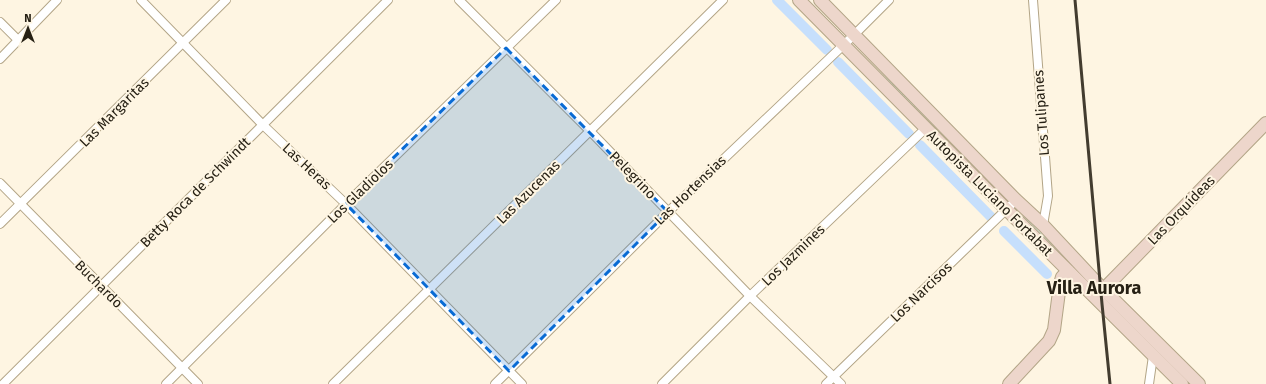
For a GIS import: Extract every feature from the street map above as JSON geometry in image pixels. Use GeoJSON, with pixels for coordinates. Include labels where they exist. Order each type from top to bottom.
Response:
{"type":"FeatureCollection","features":[{"type":"Feature","properties":{"kind":"main road","name":"Autopista Luciano Fortabat"},"geometry":{"type":"LineString","coordinates":[[799,0],[1068,271],[1099,293],[1199,384]]}},
{"type":"Feature","properties":{"kind":"main road","name":"Autopista Luciano Fortabat"},"geometry":{"type":"LineString","coordinates":[[820,0],[1016,200],[1043,225],[1153,356],[1182,384]]}},
{"type":"Feature","properties":{"kind":"main road","name":"Las Orquídeas"},"geometry":{"type":"LineString","coordinates":[[1099,293],[1266,123]]}},
{"type":"Feature","properties":{"kind":"main road"},"geometry":{"type":"LineString","coordinates":[[1009,384],[1049,341],[1054,330],[1060,284],[1062,277],[1068,271]]}},
{"type":"Feature","properties":{"kind":"street"},"geometry":{"type":"LineString","coordinates":[[0,59],[57,0]]}},
{"type":"Feature","properties":{"kind":"street","name":"Las Heras"},"geometry":{"type":"LineString","coordinates":[[141,0],[263,125],[346,204],[522,384]]}},
{"type":"Feature","properties":{"kind":"street","name":"Las Margaritas"},"geometry":{"type":"LineString","coordinates":[[0,224],[226,0]]}},
{"type":"Feature","properties":{"kind":"street","name":"Betty Roca de Schwindt"},"geometry":{"type":"LineString","coordinates":[[3,384],[100,285],[388,0]]}},
{"type":"Feature","properties":{"kind":"street","name":"Pelegrino"},"geometry":{"type":"LineString","coordinates":[[459,0],[590,131],[750,296],[841,384]]}},
{"type":"Feature","properties":{"kind":"street","name":"Los Gladiolos"},"geometry":{"type":"LineString","coordinates":[[166,384],[346,204],[556,0]]}},
{"type":"Feature","properties":{"kind":"street","name":"Las Azucenas"},"geometry":{"type":"LineString","coordinates":[[333,384],[430,290],[722,0]]}},
{"type":"Feature","properties":{"kind":"street","name":"Las Hortensias"},"geometry":{"type":"LineString","coordinates":[[495,384],[668,212],[844,45],[889,0]]}},
{"type":"Feature","properties":{"kind":"street","name":"Los Tulipanes"},"geometry":{"type":"LineString","coordinates":[[1033,0],[1048,196],[1043,225]]}},
{"type":"Feature","properties":{"kind":"street"},"geometry":{"type":"LineString","coordinates":[[0,22],[18,40]]}},
{"type":"Feature","properties":{"kind":"street","name":"Los Jazmines"},"geometry":{"type":"LineString","coordinates":[[662,384],[750,296],[926,128]]}},
{"type":"Feature","properties":{"kind":"street","name":"Buchardo"},"geometry":{"type":"LineString","coordinates":[[0,183],[198,384]]}},
{"type":"Feature","properties":{"kind":"street","name":"Los Narcisos"},"geometry":{"type":"LineString","coordinates":[[826,384],[1016,200]]}},
{"type":"Feature","properties":{"kind":"street"},"geometry":{"type":"LineString","coordinates":[[1149,384],[1153,356]]}},
{"type":"Feature","properties":{"kind":"highlighted area"},"geometry":{"type":"Polygon","coordinates":[[[506,48],[668,212],[509,371],[346,204],[506,48]]]}},
{"type":"Feature","properties":{"kind":"green space"},"geometry":{"type":"Polygon","coordinates":[[[861,54],[885,77],[893,82],[1006,197],[1003,200],[860,55],[861,54]]]}},
{"type":"Feature","properties":{"kind":"green space"},"geometry":{"type":"Polygon","coordinates":[[[1024,216],[1093,284],[1090,287],[1022,219],[1024,216]]]}},
{"type":"Feature","properties":{"kind":"waterway"},"geometry":{"type":"LineString","coordinates":[[777,0],[827,50]]}},
{"type":"Feature","properties":{"kind":"waterway"},"geometry":{"type":"LineString","coordinates":[[838,62],[909,134]]}},
{"type":"Feature","properties":{"kind":"waterway"},"geometry":{"type":"LineString","coordinates":[[920,145],[993,219]]}},
{"type":"Feature","properties":{"kind":"waterway"},"geometry":{"type":"LineString","coordinates":[[1004,231],[1047,274]]}},
{"type":"Feature","properties":{"kind":"railway"},"geometry":{"type":"LineString","coordinates":[[1075,0],[1110,384]]}},
{"type":"Feature","properties":{"kind":"district","name":"Villa Aurora"},"geometry":{"type":"Point","coordinates":[1094,288]}}]}
